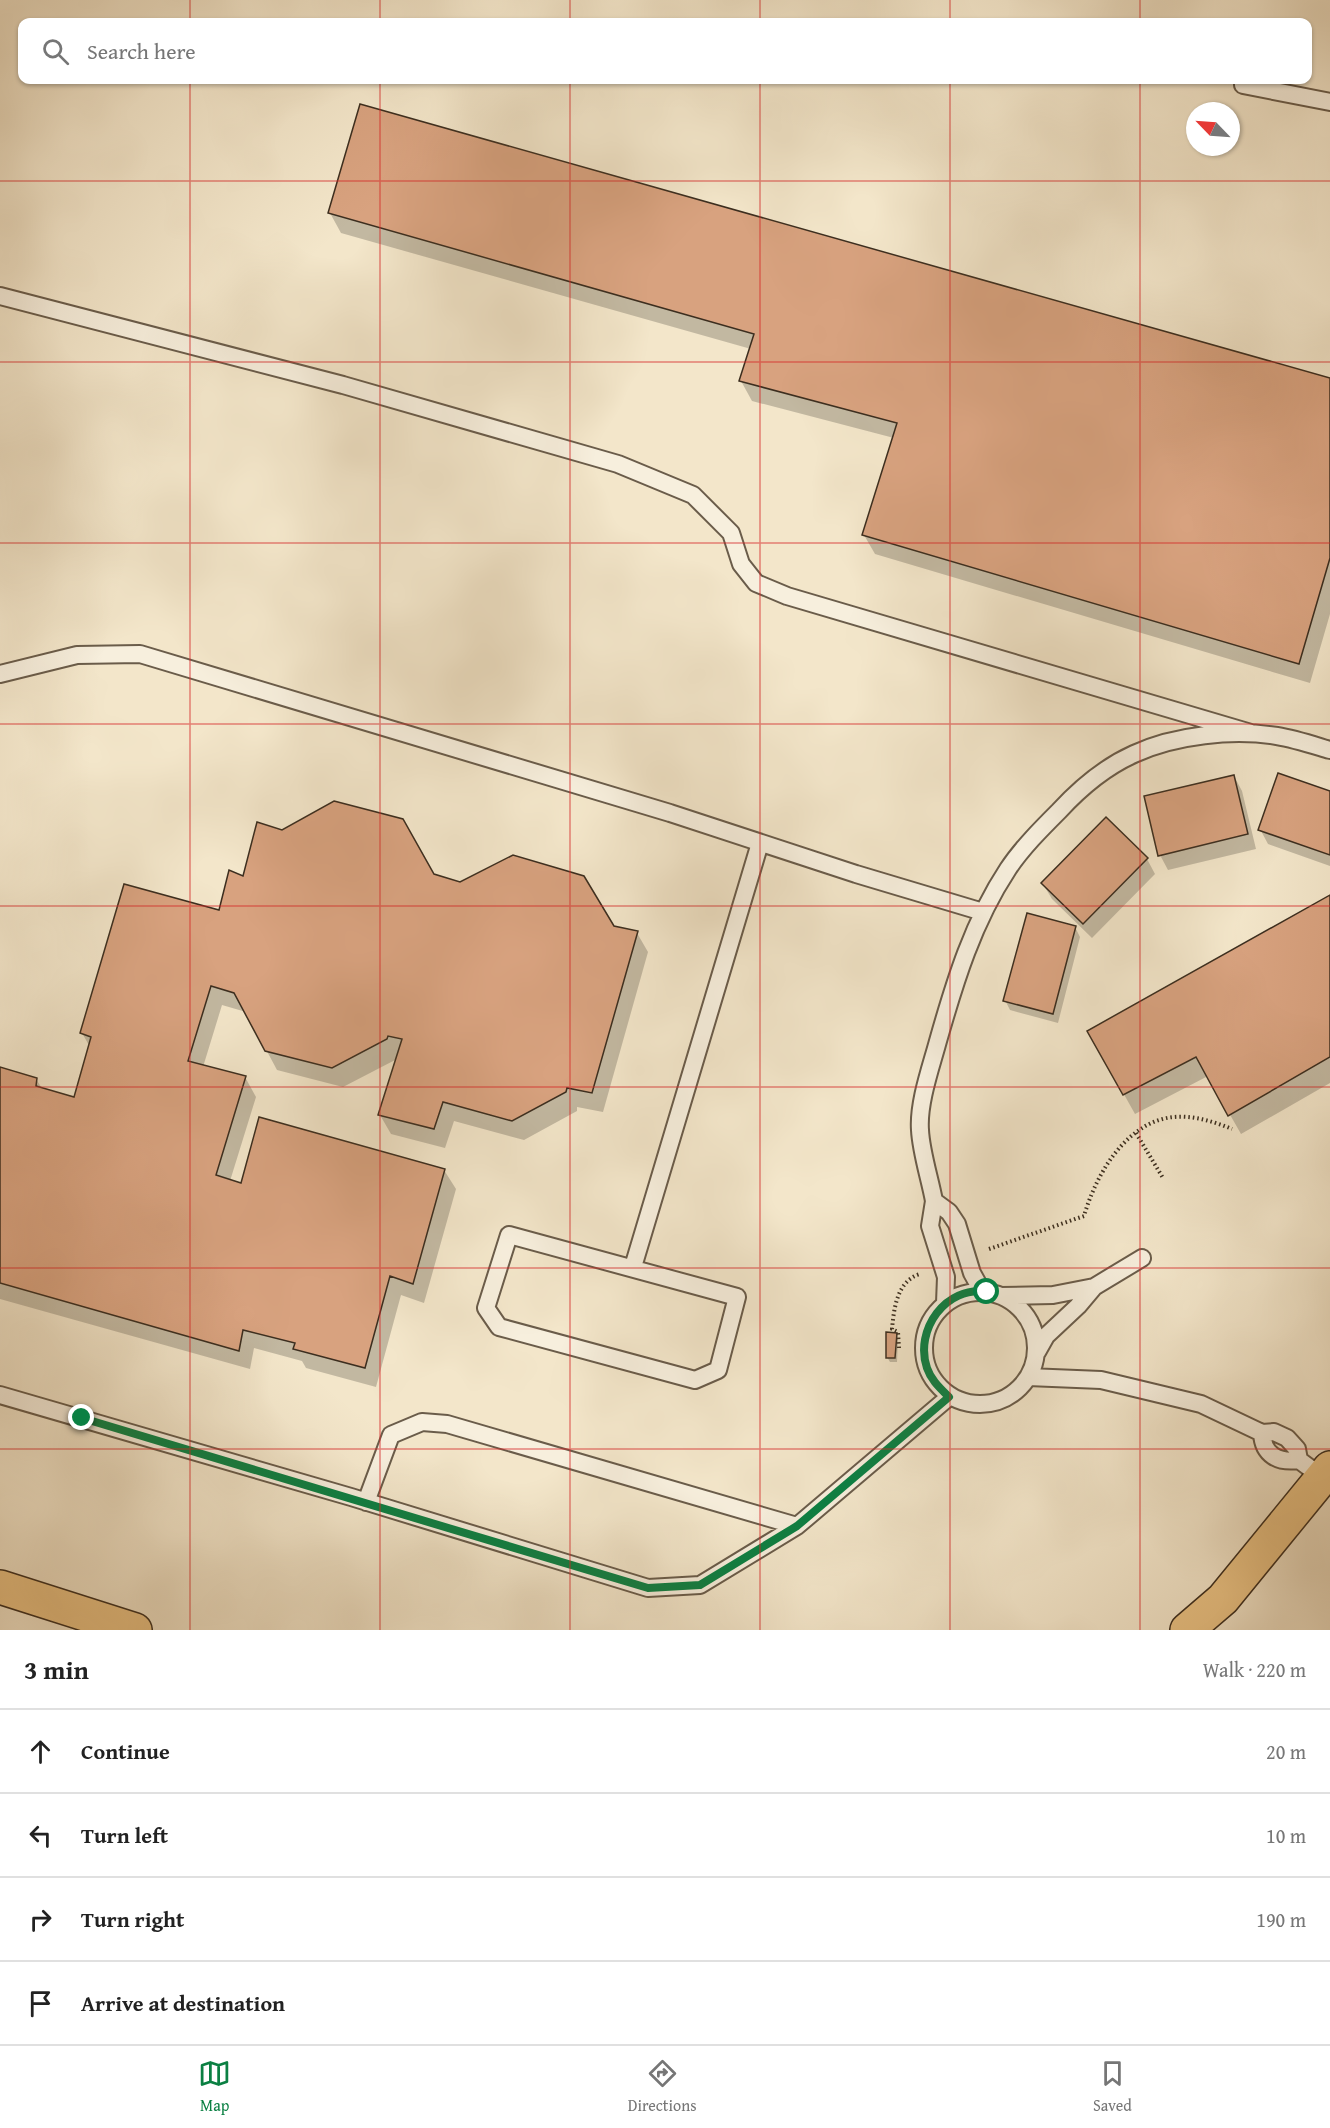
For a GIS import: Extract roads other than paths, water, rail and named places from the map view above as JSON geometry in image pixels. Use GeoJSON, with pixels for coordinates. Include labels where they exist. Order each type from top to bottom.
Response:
{"type":"FeatureCollection","features":[{"type":"Feature","properties":{"kind":"main road"},"geometry":{"type":"LineString","coordinates":[[1207,1630],[1223,1599],[1317,1468]]}},
{"type":"Feature","properties":{"kind":"main road"},"geometry":{"type":"LineString","coordinates":[[0,1587],[135,1630]]}},
{"type":"Feature","properties":{"kind":"main road"},"geometry":{"type":"LineString","coordinates":[[1187,1630],[1223,1599]]}},
{"type":"Feature","properties":{"kind":"lane"},"geometry":{"type":"LineString","coordinates":[[1243,85],[1330,102]]}},
{"type":"Feature","properties":{"kind":"lane"},"geometry":{"type":"LineString","coordinates":[[0,296],[343,386],[618,464],[693,495],[731,533],[741,564],[756,583],[787,596],[1251,733],[1278,736],[1330,750]]}},
{"type":"Feature","properties":{"kind":"lane"},"geometry":{"type":"LineString","coordinates":[[0,674],[78,655],[140,654],[660,810],[983,912]]}},
{"type":"Feature","properties":{"kind":"lane"},"geometry":{"type":"LineString","coordinates":[[945,1303],[946,1277],[930,1226],[934,1201],[919,1129],[924,1095],[954,984],[983,912],[1009,868],[1047,823],[1095,777],[1136,753],[1178,739],[1251,733]]}},
{"type":"Feature","properties":{"kind":"lane"},"geometry":{"type":"LineString","coordinates":[[633,1267],[760,843]]}},
{"type":"Feature","properties":{"kind":"lane"},"geometry":{"type":"LineString","coordinates":[[934,1201],[949,1212],[957,1224],[972,1273],[982,1291]]}},
{"type":"Feature","properties":{"kind":"lane"},"geometry":{"type":"LineString","coordinates":[[509,1234],[633,1267],[737,1297],[718,1370],[695,1380],[499,1327],[486,1308],[509,1234]]}},
{"type":"Feature","properties":{"kind":"lane"},"geometry":{"type":"LineString","coordinates":[[1094,1287],[1053,1295],[1001,1296],[982,1291],[967,1293],[945,1303],[933,1317],[925,1333],[923,1352],[931,1377],[949,1397],[966,1404],[984,1405],[1002,1401],[1017,1391],[1028,1377],[1037,1352],[1046,1336],[1078,1306],[1094,1287],[1142,1258]]}},
{"type":"Feature","properties":{"kind":"lane"},"geometry":{"type":"LineString","coordinates":[[1001,1296],[1018,1307],[1031,1324],[1037,1352]]}},
{"type":"Feature","properties":{"kind":"lane"},"geometry":{"type":"LineString","coordinates":[[1028,1377],[1101,1380],[1201,1404],[1262,1433],[1274,1432],[1287,1438],[1317,1468]]}},
{"type":"Feature","properties":{"kind":"lane"},"geometry":{"type":"LineString","coordinates":[[0,1395],[366,1502],[648,1588],[700,1585],[797,1526],[949,1397]]}},
{"type":"Feature","properties":{"kind":"lane"},"geometry":{"type":"LineString","coordinates":[[366,1502],[390,1435],[422,1422],[447,1424],[797,1526]]}}]}
